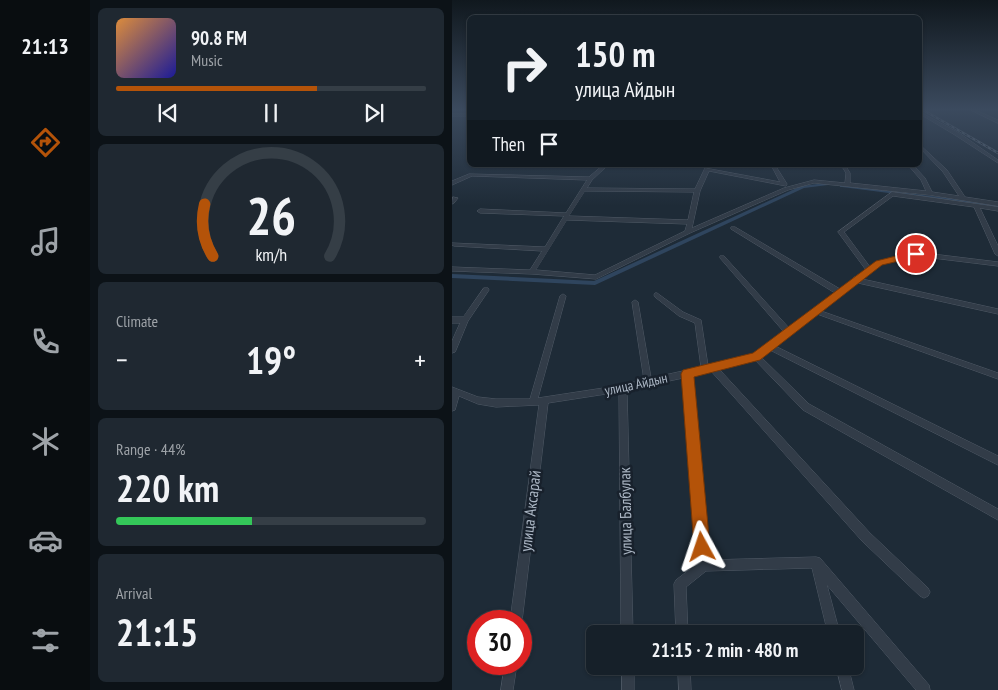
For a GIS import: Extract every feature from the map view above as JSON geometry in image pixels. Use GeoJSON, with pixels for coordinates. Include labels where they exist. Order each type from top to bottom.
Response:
{"type":"FeatureCollection","features":[{"type":"Feature","properties":{"kind":"street"},"geometry":{"type":"LineString","coordinates":[[969,142],[998,162]]}},
{"type":"Feature","properties":{"kind":"street"},"geometry":{"type":"LineString","coordinates":[[922,148],[945,170],[963,198]]}},
{"type":"Feature","properties":{"kind":"street"},"geometry":{"type":"LineString","coordinates":[[532,272],[590,179],[604,167]]}},
{"type":"Feature","properties":{"kind":"street"},"geometry":{"type":"LineString","coordinates":[[773,167],[785,186]]}},
{"type":"Feature","properties":{"kind":"street"},"geometry":{"type":"LineString","coordinates":[[844,167],[848,173],[848,183]]}},
{"type":"Feature","properties":{"kind":"street"},"geometry":{"type":"LineString","coordinates":[[912,167],[923,179],[930,193]]}},
{"type":"Feature","properties":{"kind":"street"},"geometry":{"type":"LineString","coordinates":[[688,232],[697,191],[707,169],[785,186]]}},
{"type":"Feature","properties":{"kind":"street"},"geometry":{"type":"LineString","coordinates":[[452,183],[471,174],[590,179]]}},
{"type":"Feature","properties":{"kind":"street"},"geometry":{"type":"LineString","coordinates":[[452,269],[596,277],[785,186],[814,181],[848,183],[930,193],[998,204]]}},
{"type":"Feature","properties":{"kind":"street"},"geometry":{"type":"LineString","coordinates":[[585,189],[697,191]]}},
{"type":"Feature","properties":{"kind":"street"},"geometry":{"type":"LineString","coordinates":[[869,270],[841,232],[892,194],[998,209]]}},
{"type":"Feature","properties":{"kind":"street"},"geometry":{"type":"LineString","coordinates":[[976,206],[998,254]]}},
{"type":"Feature","properties":{"kind":"street"},"geometry":{"type":"LineString","coordinates":[[480,211],[690,222]]}},
{"type":"Feature","properties":{"kind":"street"},"geometry":{"type":"LineString","coordinates":[[733,228],[839,292]]}},
{"type":"Feature","properties":{"kind":"street"},"geometry":{"type":"LineString","coordinates":[[454,244],[547,249]]}},
{"type":"Feature","properties":{"kind":"street","name":"улица Айдын"},"geometry":{"type":"LineString","coordinates":[[454,391],[478,400],[496,403],[533,402],[622,388],[687,374],[756,357],[879,263],[916,254],[998,264]]}},
{"type":"Feature","properties":{"kind":"street"},"geometry":{"type":"LineString","coordinates":[[722,257],[788,332]]}},
{"type":"Feature","properties":{"kind":"street"},"geometry":{"type":"LineString","coordinates":[[855,280],[998,312]]}},
{"type":"Feature","properties":{"kind":"street"},"geometry":{"type":"LineString","coordinates":[[452,350],[465,320],[486,290]]}},
{"type":"Feature","properties":{"kind":"street"},"geometry":{"type":"LineString","coordinates":[[657,295],[681,314],[698,322],[708,368],[866,537],[924,592]]}},
{"type":"Feature","properties":{"kind":"street"},"geometry":{"type":"LineString","coordinates":[[533,402],[563,296]]}},
{"type":"Feature","properties":{"kind":"street"},"geometry":{"type":"LineString","coordinates":[[635,302],[648,382]]}},
{"type":"Feature","properties":{"kind":"street"},"geometry":{"type":"LineString","coordinates":[[816,311],[998,376]]}},
{"type":"Feature","properties":{"kind":"street"},"geometry":{"type":"LineString","coordinates":[[452,320],[465,320]]}},
{"type":"Feature","properties":{"kind":"street"},"geometry":{"type":"LineString","coordinates":[[770,346],[998,461]]}},
{"type":"Feature","properties":{"kind":"street"},"geometry":{"type":"LineString","coordinates":[[756,357],[806,407],[998,515]]}},
{"type":"Feature","properties":{"kind":"street"},"geometry":{"type":"LineString","coordinates":[[687,374],[704,566]]}},
{"type":"Feature","properties":{"kind":"street","name":"улица Балбулак"},"geometry":{"type":"LineString","coordinates":[[622,388],[627,625]]}},
{"type":"Feature","properties":{"kind":"street"},"geometry":{"type":"LineString","coordinates":[[452,407],[454,391]]}},
{"type":"Feature","properties":{"kind":"street","name":"улица Аксарай"},"geometry":{"type":"LineString","coordinates":[[517,610],[544,401]]}},
{"type":"Feature","properties":{"kind":"street"},"geometry":{"type":"LineString","coordinates":[[682,625],[680,584],[704,566],[816,562]]}},
{"type":"Feature","properties":{"kind":"street"},"geometry":{"type":"LineString","coordinates":[[816,562],[832,625]]}},
{"type":"Feature","properties":{"kind":"street"},"geometry":{"type":"LineString","coordinates":[[816,562],[924,690]]}},
{"type":"Feature","properties":{"kind":"street"},"geometry":{"type":"LineString","coordinates":[[507,690],[509,675]]}},
{"type":"Feature","properties":{"kind":"street"},"geometry":{"type":"LineString","coordinates":[[628,675],[628,690]]}},
{"type":"Feature","properties":{"kind":"street"},"geometry":{"type":"LineString","coordinates":[[684,675],[685,690]]}},
{"type":"Feature","properties":{"kind":"street"},"geometry":{"type":"LineString","coordinates":[[844,675],[848,690]]}},
{"type":"Feature","properties":{"kind":"waterway"},"geometry":{"type":"LineString","coordinates":[[452,276],[595,283],[803,187],[826,184]]}},
{"type":"Feature","properties":{"kind":"waterway"},"geometry":{"type":"LineString","coordinates":[[842,186],[998,206]]}},
{"type":"Feature","properties":{"kind":"railway"},"geometry":{"type":"LineString","coordinates":[[979,142],[998,153]]}},
{"type":"Feature","properties":{"kind":"route"},"geometry":{"type":"LineString","coordinates":[[702,547],[687,374],[756,357],[879,263],[916,254]]}}]}
